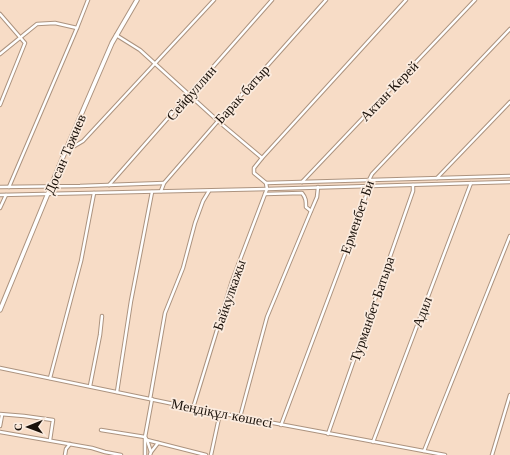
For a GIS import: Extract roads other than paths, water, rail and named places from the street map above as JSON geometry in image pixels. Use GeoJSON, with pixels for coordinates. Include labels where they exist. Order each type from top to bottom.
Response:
{"type":"FeatureCollection","features":[{"type":"Feature","properties":{"kind":"street"},"geometry":{"type":"LineString","coordinates":[[9,187],[88,0]]}},
{"type":"Feature","properties":{"kind":"street","name":"Досан Тажиев"},"geometry":{"type":"LineString","coordinates":[[0,310],[65,152],[112,44],[137,0]]}},
{"type":"Feature","properties":{"kind":"street"},"geometry":{"type":"LineString","coordinates":[[65,152],[83,141],[214,0]]}},
{"type":"Feature","properties":{"kind":"street","name":"Сейфуллин"},"geometry":{"type":"LineString","coordinates":[[109,185],[272,0]]}},
{"type":"Feature","properties":{"kind":"street","name":"Барак батыр"},"geometry":{"type":"LineString","coordinates":[[161,192],[164,183],[326,0]]}},
{"type":"Feature","properties":{"kind":"street"},"geometry":{"type":"LineString","coordinates":[[406,0],[262,158],[254,168],[256,175],[266,183],[508,176],[510,172]]}},
{"type":"Feature","properties":{"kind":"street","name":"Актан Керей"},"geometry":{"type":"LineString","coordinates":[[302,182],[475,0]]}},
{"type":"Feature","properties":{"kind":"street"},"geometry":{"type":"LineString","coordinates":[[0,14],[25,44],[0,105]]}},
{"type":"Feature","properties":{"kind":"street"},"geometry":{"type":"LineString","coordinates":[[0,54],[37,24],[55,23],[77,28]]}},
{"type":"Feature","properties":{"kind":"street","name":"Ерменбет Би"},"geometry":{"type":"LineString","coordinates":[[281,425],[363,206],[369,180],[372,174],[510,29]]}},
{"type":"Feature","properties":{"kind":"street"},"geometry":{"type":"LineString","coordinates":[[116,35],[140,50],[218,121],[262,158]]}},
{"type":"Feature","properties":{"kind":"street"},"geometry":{"type":"LineString","coordinates":[[437,178],[510,102]]}},
{"type":"Feature","properties":{"kind":"street"},"geometry":{"type":"LineString","coordinates":[[0,195],[510,182]]}},
{"type":"Feature","properties":{"kind":"street"},"geometry":{"type":"LineString","coordinates":[[0,187],[164,183]]}},
{"type":"Feature","properties":{"kind":"street","name":"Байкулкажы"},"geometry":{"type":"LineString","coordinates":[[193,408],[232,280],[266,194],[266,183]]}},
{"type":"Feature","properties":{"kind":"street","name":"Адил"},"geometry":{"type":"LineString","coordinates":[[372,442],[471,183]]}},
{"type":"Feature","properties":{"kind":"street","name":"Турманбет Батыра"},"geometry":{"type":"LineString","coordinates":[[328,434],[413,191],[413,185]]}},
{"type":"Feature","properties":{"kind":"street"},"geometry":{"type":"LineString","coordinates":[[240,417],[267,317],[317,197],[318,187]]}},
{"type":"Feature","properties":{"kind":"street"},"geometry":{"type":"LineString","coordinates":[[145,455],[151,399],[165,312],[183,268],[195,223],[203,201],[210,190]]}},
{"type":"Feature","properties":{"kind":"street"},"geometry":{"type":"LineString","coordinates":[[117,392],[131,301],[152,192]]}},
{"type":"Feature","properties":{"kind":"street"},"geometry":{"type":"LineString","coordinates":[[50,378],[81,261],[94,193]]}},
{"type":"Feature","properties":{"kind":"street"},"geometry":{"type":"LineString","coordinates":[[266,194],[302,193],[305,196],[306,207],[311,211]]}},
{"type":"Feature","properties":{"kind":"street"},"geometry":{"type":"LineString","coordinates":[[0,208],[6,195]]}},
{"type":"Feature","properties":{"kind":"street"},"geometry":{"type":"LineString","coordinates":[[424,451],[510,236]]}},
{"type":"Feature","properties":{"kind":"street"},"geometry":{"type":"LineString","coordinates":[[90,386],[102,316]]}},
{"type":"Feature","properties":{"kind":"street","name":"Меңдіқұл көшесі"},"geometry":{"type":"LineString","coordinates":[[0,368],[193,408],[445,455]]}},
{"type":"Feature","properties":{"kind":"street"},"geometry":{"type":"LineString","coordinates":[[492,455],[510,395]]}},
{"type":"Feature","properties":{"kind":"street"},"geometry":{"type":"LineString","coordinates":[[211,455],[220,413]]}},
{"type":"Feature","properties":{"kind":"street"},"geometry":{"type":"LineString","coordinates":[[0,426],[1,414],[53,420],[50,440]]}},
{"type":"Feature","properties":{"kind":"street"},"geometry":{"type":"LineString","coordinates":[[101,430],[146,439],[206,455]]}},
{"type":"Feature","properties":{"kind":"street"},"geometry":{"type":"LineString","coordinates":[[0,432],[50,440],[121,455]]}},
{"type":"Feature","properties":{"kind":"street"},"geometry":{"type":"LineString","coordinates":[[146,439],[151,454]]}},
{"type":"Feature","properties":{"kind":"street"},"geometry":{"type":"LineString","coordinates":[[151,454],[158,443]]}},
{"type":"Feature","properties":{"kind":"street"},"geometry":{"type":"LineString","coordinates":[[65,455],[66,449],[70,444]]}}]}
